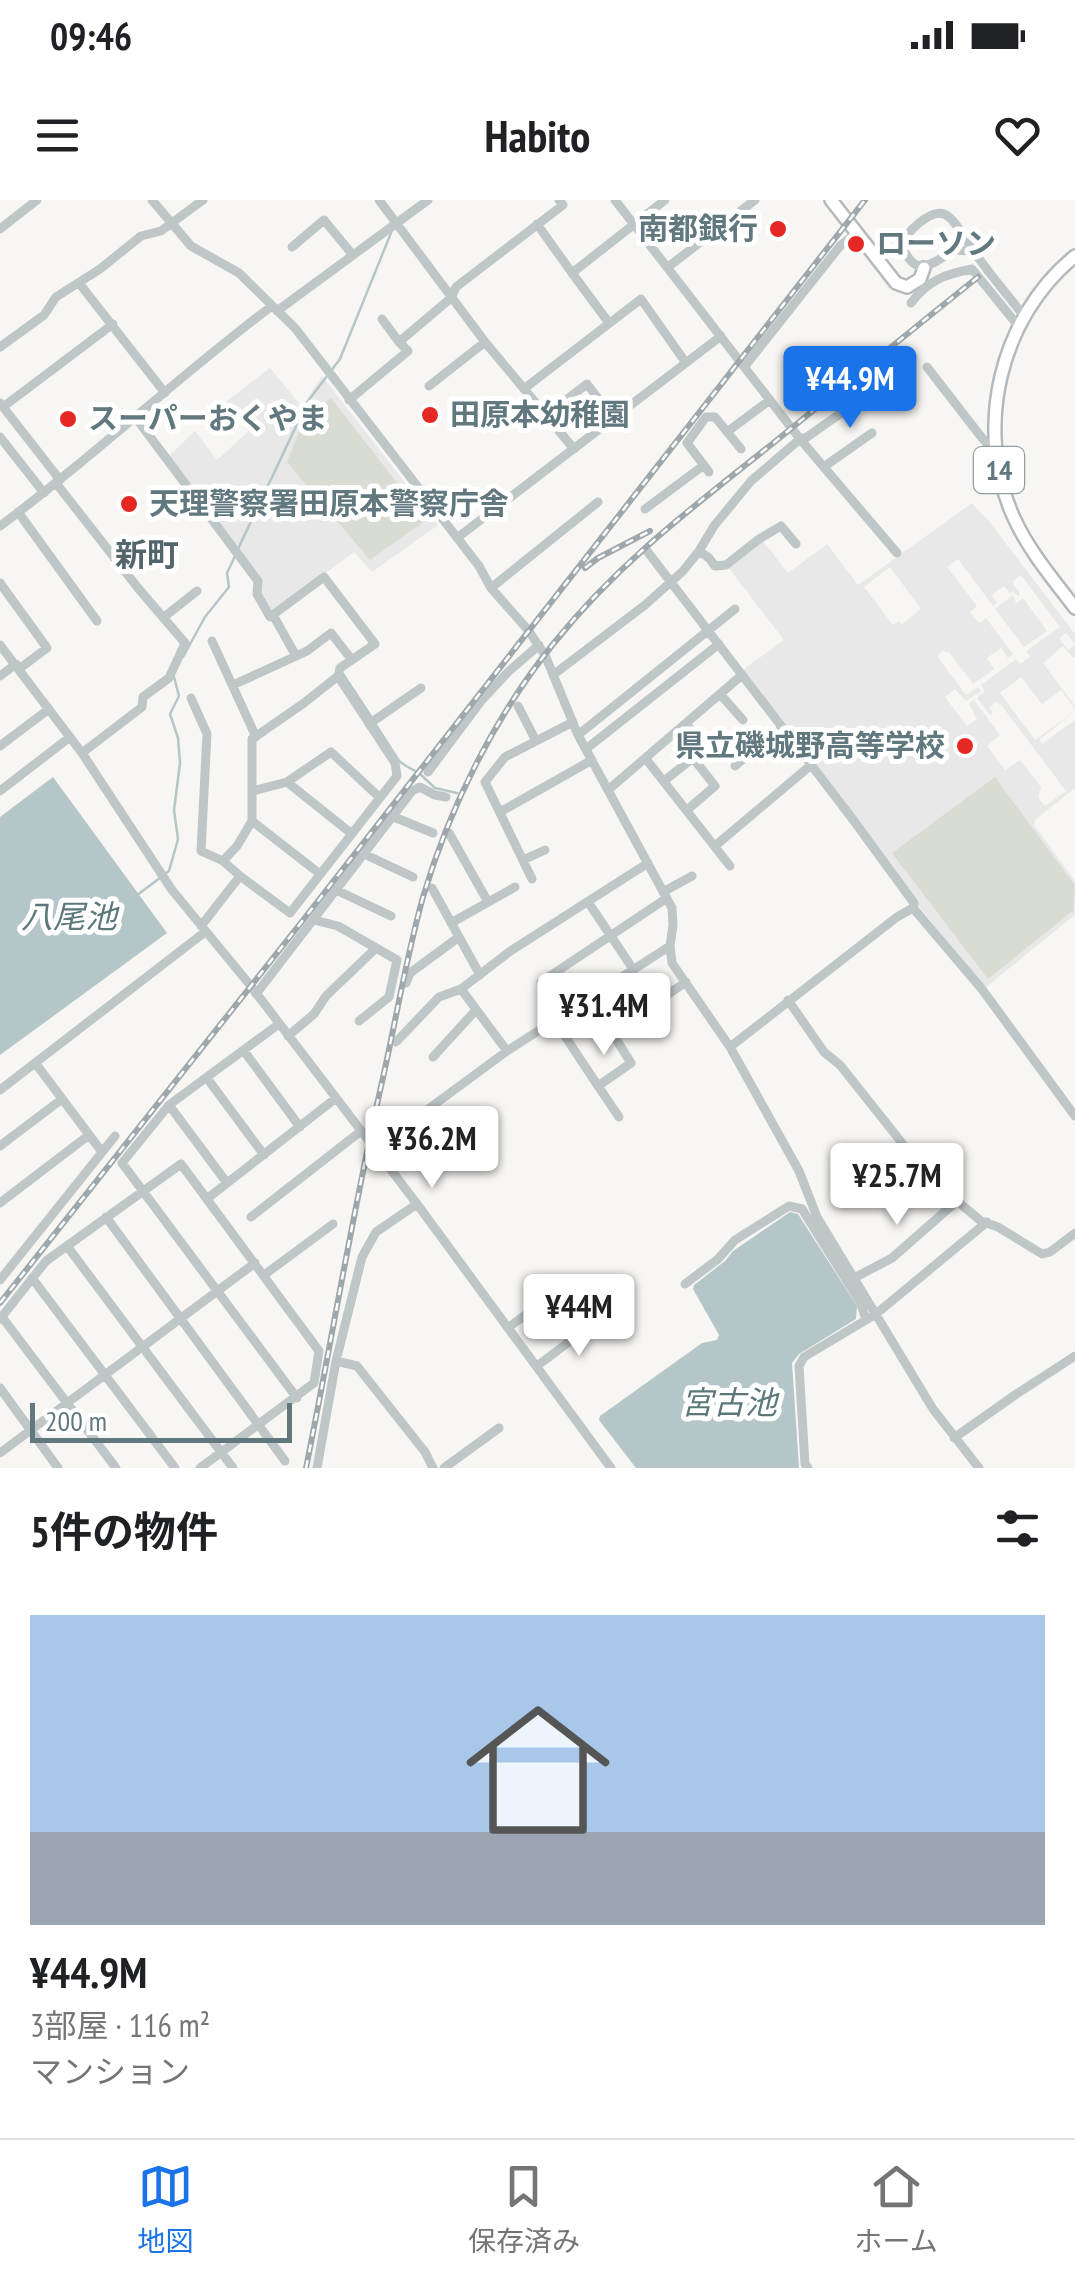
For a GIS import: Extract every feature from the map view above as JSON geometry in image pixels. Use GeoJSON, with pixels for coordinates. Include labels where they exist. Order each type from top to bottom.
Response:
{"type":"FeatureCollection","features":[{"type":"Feature","properties":{"kind":"main road"},"geometry":{"type":"LineString","coordinates":[[831,200],[902,287],[920,279],[924,268]]}},
{"type":"Feature","properties":{"kind":"main road","name":"14"},"geometry":{"type":"LineString","coordinates":[[1072,598],[1027,543],[1012,515],[1000,477],[995,422],[1001,372],[1021,321],[1047,283],[1075,256]]}},
{"type":"Feature","properties":{"kind":"street"},"geometry":{"type":"LineString","coordinates":[[0,228],[37,200]]}},
{"type":"Feature","properties":{"kind":"street"},"geometry":{"type":"LineString","coordinates":[[152,200],[191,246],[238,273],[295,328],[480,566],[491,588],[539,645],[578,735],[672,908],[672,963],[730,1047],[799,1171],[817,1217],[854,1278],[871,1316]]}},
{"type":"Feature","properties":{"kind":"street"},"geometry":{"type":"LineString","coordinates":[[0,348],[44,316],[56,296],[141,236],[161,231],[203,200]]}},
{"type":"Feature","properties":{"kind":"street"},"geometry":{"type":"LineString","coordinates":[[380,200],[393,224],[574,450]]}},
{"type":"Feature","properties":{"kind":"street"},"geometry":{"type":"LineString","coordinates":[[0,526],[203,359],[428,200]]}},
{"type":"Feature","properties":{"kind":"street"},"geometry":{"type":"LineString","coordinates":[[399,342],[451,298],[456,287],[563,205],[559,200]]}},
{"type":"Feature","properties":{"kind":"street"},"geometry":{"type":"LineString","coordinates":[[615,200],[800,440],[897,553]]}},
{"type":"Feature","properties":{"kind":"street"},"geometry":{"type":"LineString","coordinates":[[572,273],[665,200]]}},
{"type":"Feature","properties":{"kind":"street"},"geometry":{"type":"LineString","coordinates":[[668,267],[756,200]]}},
{"type":"Feature","properties":{"kind":"street"},"geometry":{"type":"LineString","coordinates":[[972,251],[954,250],[924,268],[911,262],[902,246],[905,235],[939,208],[949,217],[1021,321]]}},
{"type":"Feature","properties":{"kind":"street"},"geometry":{"type":"LineString","coordinates":[[292,246],[324,220],[352,254]]}},
{"type":"Feature","properties":{"kind":"street"},"geometry":{"type":"LineString","coordinates":[[537,224],[609,323]]}},
{"type":"Feature","properties":{"kind":"street"},"geometry":{"type":"LineString","coordinates":[[745,366],[840,246],[856,233]]}},
{"type":"Feature","properties":{"kind":"street"},"geometry":{"type":"LineString","coordinates":[[911,303],[945,274],[972,269],[1021,321]]}},
{"type":"Feature","properties":{"kind":"street"},"geometry":{"type":"LineString","coordinates":[[79,283],[165,393]]}},
{"type":"Feature","properties":{"kind":"street"},"geometry":{"type":"LineString","coordinates":[[525,388],[641,299],[686,363]]}},
{"type":"Feature","properties":{"kind":"street"},"geometry":{"type":"LineString","coordinates":[[349,400],[408,351],[382,319]]}},
{"type":"Feature","properties":{"kind":"street"},"geometry":{"type":"LineString","coordinates":[[82,753],[142,708],[142,697],[169,678],[186,643],[1,405],[112,324]]}},
{"type":"Feature","properties":{"kind":"street"},"geometry":{"type":"LineString","coordinates":[[457,538],[721,336]]}},
{"type":"Feature","properties":{"kind":"street"},"geometry":{"type":"LineString","coordinates":[[429,386],[485,342]]}},
{"type":"Feature","properties":{"kind":"street"},"geometry":{"type":"LineString","coordinates":[[927,367],[996,452]]}},
{"type":"Feature","properties":{"kind":"street"},"geometry":{"type":"LineString","coordinates":[[566,400],[587,384],[614,419]]}},
{"type":"Feature","properties":{"kind":"street"},"geometry":{"type":"LineString","coordinates":[[553,675],[671,582],[751,481],[800,440],[881,385]]}},
{"type":"Feature","properties":{"kind":"street"},"geometry":{"type":"LineString","coordinates":[[727,432],[770,400]]}},
{"type":"Feature","properties":{"kind":"street"},"geometry":{"type":"LineString","coordinates":[[645,509],[706,468],[687,442],[706,417],[715,416],[741,449]]}},
{"type":"Feature","properties":{"kind":"street"},"geometry":{"type":"LineString","coordinates":[[136,418],[258,581],[257,594],[270,617],[324,577],[376,644],[340,668],[338,676],[304,703],[252,739],[252,821],[224,861]]}},
{"type":"Feature","properties":{"kind":"street"},"geometry":{"type":"LineString","coordinates":[[825,466],[872,433]]}},
{"type":"Feature","properties":{"kind":"street"},"geometry":{"type":"LineString","coordinates":[[0,437],[44,493]]}},
{"type":"Feature","properties":{"kind":"street"},"geometry":{"type":"LineString","coordinates":[[491,588],[598,502]]}},
{"type":"Feature","properties":{"kind":"street"},"geometry":{"type":"LineString","coordinates":[[18,512],[97,620]]}},
{"type":"Feature","properties":{"kind":"street"},"geometry":{"type":"LineString","coordinates":[[699,551],[715,566],[726,566],[782,526],[796,544]]}},
{"type":"Feature","properties":{"kind":"street"},"geometry":{"type":"LineString","coordinates":[[648,551],[914,902],[913,908],[981,988],[1075,1116]]}},
{"type":"Feature","properties":{"kind":"street"},"geometry":{"type":"LineString","coordinates":[[0,583],[47,648],[0,676]]}},
{"type":"Feature","properties":{"kind":"street"},"geometry":{"type":"LineString","coordinates":[[164,617],[196,591]]}},
{"type":"Feature","properties":{"kind":"street"},"geometry":{"type":"LineString","coordinates":[[578,735],[735,609]]}},
{"type":"Feature","properties":{"kind":"street"},"geometry":{"type":"LineString","coordinates":[[273,614],[296,656]]}},
{"type":"Feature","properties":{"kind":"street"},"geometry":{"type":"LineString","coordinates":[[232,685],[307,651],[331,632],[352,660]]}},
{"type":"Feature","properties":{"kind":"street"},"geometry":{"type":"LineString","coordinates":[[212,641],[256,737]]}},
{"type":"Feature","properties":{"kind":"street"},"geometry":{"type":"LineString","coordinates":[[586,750],[718,644]]}},
{"type":"Feature","properties":{"kind":"street"},"geometry":{"type":"LineString","coordinates":[[0,645],[82,753],[172,890],[417,1204],[611,1468]]}},
{"type":"Feature","properties":{"kind":"street"},"geometry":{"type":"LineString","coordinates":[[428,772],[480,701],[539,645]]}},
{"type":"Feature","properties":{"kind":"street"},"geometry":{"type":"LineString","coordinates":[[608,790],[742,674]]}},
{"type":"Feature","properties":{"kind":"street"},"geometry":{"type":"LineString","coordinates":[[191,698],[208,734],[201,851],[224,861],[290,914],[397,776],[395,763],[372,722],[338,676]]}},
{"type":"Feature","properties":{"kind":"street"},"geometry":{"type":"LineString","coordinates":[[372,722],[421,688]]}},
{"type":"Feature","properties":{"kind":"street"},"geometry":{"type":"LineString","coordinates":[[720,694],[743,720]]}},
{"type":"Feature","properties":{"kind":"street"},"geometry":{"type":"LineString","coordinates":[[518,706],[536,741]]}},
{"type":"Feature","properties":{"kind":"street"},"geometry":{"type":"LineString","coordinates":[[0,746],[49,709]]}},
{"type":"Feature","properties":{"kind":"street"},"geometry":{"type":"LineString","coordinates":[[532,879],[485,782],[505,757],[573,722]]}},
{"type":"Feature","properties":{"kind":"street"},"geometry":{"type":"LineString","coordinates":[[686,724],[710,751]]}},
{"type":"Feature","properties":{"kind":"street"},"geometry":{"type":"LineString","coordinates":[[735,766],[782,726]]}},
{"type":"Feature","properties":{"kind":"street"},"geometry":{"type":"LineString","coordinates":[[0,791],[70,737]]}},
{"type":"Feature","properties":{"kind":"street"},"geometry":{"type":"LineString","coordinates":[[253,790],[287,782],[331,752],[380,798]]}},
{"type":"Feature","properties":{"kind":"street"},"geometry":{"type":"LineString","coordinates":[[664,781],[692,758],[715,786],[686,810]]}},
{"type":"Feature","properties":{"kind":"street"},"geometry":{"type":"LineString","coordinates":[[646,759],[730,866]]}},
{"type":"Feature","properties":{"kind":"street"},"geometry":{"type":"LineString","coordinates":[[500,812],[592,760]]}},
{"type":"Feature","properties":{"kind":"street"},"geometry":{"type":"LineString","coordinates":[[714,846],[812,765]]}},
{"type":"Feature","properties":{"kind":"street"},"geometry":{"type":"LineString","coordinates":[[287,782],[352,834]]}},
{"type":"Feature","properties":{"kind":"street"},"geometry":{"type":"LineString","coordinates":[[256,994],[412,791],[420,787],[446,797]]}},
{"type":"Feature","properties":{"kind":"street"},"geometry":{"type":"LineString","coordinates":[[394,817],[433,833]]}},
{"type":"Feature","properties":{"kind":"street"},"geometry":{"type":"LineString","coordinates":[[252,821],[320,874]]}},
{"type":"Feature","properties":{"kind":"street"},"geometry":{"type":"LineString","coordinates":[[448,833],[488,902]]}},
{"type":"Feature","properties":{"kind":"street"},"geometry":{"type":"LineString","coordinates":[[523,860],[546,850]]}},
{"type":"Feature","properties":{"kind":"street"},"geometry":{"type":"LineString","coordinates":[[364,854],[412,877]]}},
{"type":"Feature","properties":{"kind":"street"},"geometry":{"type":"LineString","coordinates":[[396,1042],[439,997],[460,989],[509,952],[648,863]]}},
{"type":"Feature","properties":{"kind":"street"},"geometry":{"type":"LineString","coordinates":[[0,1090],[203,928],[240,876]]}},
{"type":"Feature","properties":{"kind":"street"},"geometry":{"type":"LineString","coordinates":[[541,982],[692,876]]}},
{"type":"Feature","properties":{"kind":"street"},"geometry":{"type":"LineString","coordinates":[[451,923],[515,887]]}},
{"type":"Feature","properties":{"kind":"street"},"geometry":{"type":"LineString","coordinates":[[432,888],[480,975]]}},
{"type":"Feature","properties":{"kind":"street"},"geometry":{"type":"LineString","coordinates":[[336,890],[391,916]]}},
{"type":"Feature","properties":{"kind":"street"},"geometry":{"type":"LineString","coordinates":[[588,902],[633,970]]}},
{"type":"Feature","properties":{"kind":"street"},"geometry":{"type":"LineString","coordinates":[[730,1047],[913,908]]}},
{"type":"Feature","properties":{"kind":"street"},"geometry":{"type":"LineString","coordinates":[[314,920],[338,926],[398,960],[389,997],[360,1021]]}},
{"type":"Feature","properties":{"kind":"street"},"geometry":{"type":"LineString","coordinates":[[406,984],[410,974],[459,937]]}},
{"type":"Feature","properties":{"kind":"street"},"geometry":{"type":"LineString","coordinates":[[374,1148],[507,1051],[670,946]]}},
{"type":"Feature","properties":{"kind":"street"},"geometry":{"type":"LineString","coordinates":[[288,1036],[376,948]]}},
{"type":"Feature","properties":{"kind":"street"},"geometry":{"type":"LineString","coordinates":[[612,1032],[686,982]]}},
{"type":"Feature","properties":{"kind":"street"},"geometry":{"type":"LineString","coordinates":[[460,989],[507,1051]]}},
{"type":"Feature","properties":{"kind":"street"},"geometry":{"type":"LineString","coordinates":[[591,999],[631,1063],[598,1086]]}},
{"type":"Feature","properties":{"kind":"street"},"geometry":{"type":"LineString","coordinates":[[788,1000],[824,1052],[840,1065],[914,1158],[957,1202],[981,1221],[1042,1254],[1075,1234]]}},
{"type":"Feature","properties":{"kind":"street"},"geometry":{"type":"LineString","coordinates":[[433,1056],[476,1010]]}},
{"type":"Feature","properties":{"kind":"street"},"geometry":{"type":"LineString","coordinates":[[556,1021],[619,1117]]}},
{"type":"Feature","properties":{"kind":"street"},"geometry":{"type":"LineString","coordinates":[[279,1024],[169,1105],[122,1163],[297,1398]]}},
{"type":"Feature","properties":{"kind":"street"},"geometry":{"type":"LineString","coordinates":[[244,1051],[300,1127]]}},
{"type":"Feature","properties":{"kind":"street"},"geometry":{"type":"LineString","coordinates":[[36,1064],[102,1152]]}},
{"type":"Feature","properties":{"kind":"street"},"geometry":{"type":"LineString","coordinates":[[207,1078],[264,1155]]}},
{"type":"Feature","properties":{"kind":"street"},"geometry":{"type":"LineString","coordinates":[[208,1198],[336,1098]]}},
{"type":"Feature","properties":{"kind":"street"},"geometry":{"type":"LineString","coordinates":[[0,1146],[62,1099]]}},
{"type":"Feature","properties":{"kind":"street"},"geometry":{"type":"LineString","coordinates":[[169,1105],[227,1184]]}},
{"type":"Feature","properties":{"kind":"street"},"geometry":{"type":"LineString","coordinates":[[251,1217],[361,1131]]}},
{"type":"Feature","properties":{"kind":"street"},"geometry":{"type":"LineString","coordinates":[[0,1203],[89,1134]]}},
{"type":"Feature","properties":{"kind":"street"},"geometry":{"type":"LineString","coordinates":[[0,1279],[115,1136]]}},
{"type":"Feature","properties":{"kind":"street"},"geometry":{"type":"LineString","coordinates":[[116,1468],[1,1318],[46,1261],[180,1164],[319,1351],[314,1384],[200,1468]]}},
{"type":"Feature","properties":{"kind":"street"},"geometry":{"type":"LineString","coordinates":[[854,1278],[892,1258],[957,1202]]}},
{"type":"Feature","properties":{"kind":"street"},"geometry":{"type":"LineString","coordinates":[[316,1468],[336,1361],[362,1257],[376,1232],[417,1204]]}},
{"type":"Feature","properties":{"kind":"street"},"geometry":{"type":"LineString","coordinates":[[685,1284],[718,1259],[735,1240],[789,1206],[802,1208],[860,1302],[933,1409],[979,1468]]}},
{"type":"Feature","properties":{"kind":"street"},"geometry":{"type":"LineString","coordinates":[[106,1217],[285,1461]]}},
{"type":"Feature","properties":{"kind":"street"},"geometry":{"type":"LineString","coordinates":[[808,1468],[799,1366],[804,1357],[871,1316],[987,1222]]}},
{"type":"Feature","properties":{"kind":"street"},"geometry":{"type":"LineString","coordinates":[[264,1275],[333,1224]]}},
{"type":"Feature","properties":{"kind":"street"},"geometry":{"type":"LineString","coordinates":[[67,1246],[233,1468]]}},
{"type":"Feature","properties":{"kind":"street"},"geometry":{"type":"LineString","coordinates":[[0,1453],[255,1264]]}},
{"type":"Feature","properties":{"kind":"street"},"geometry":{"type":"LineString","coordinates":[[32,1278],[174,1468]]}},
{"type":"Feature","properties":{"kind":"street"},"geometry":{"type":"LineString","coordinates":[[509,1327],[563,1287]]}},
{"type":"Feature","properties":{"kind":"street"},"geometry":{"type":"LineString","coordinates":[[537,1366],[598,1320]]}},
{"type":"Feature","properties":{"kind":"street"},"geometry":{"type":"LineString","coordinates":[[954,1438],[1075,1356]]}},
{"type":"Feature","properties":{"kind":"street"},"geometry":{"type":"LineString","coordinates":[[336,1361],[357,1366],[425,1452],[433,1468]]}},
{"type":"Feature","properties":{"kind":"street"},"geometry":{"type":"LineString","coordinates":[[0,1388],[58,1468]]}},
{"type":"Feature","properties":{"kind":"street"},"geometry":{"type":"LineString","coordinates":[[444,1468],[500,1428]]}},
{"type":"Feature","properties":{"kind":"shaded area"},"geometry":{"type":"Polygon","coordinates":[[[270,368],[302,407],[322,376],[438,525],[372,572],[354,552],[275,611],[169,456],[195,431],[217,460],[248,432],[226,402],[270,368]]]}},
{"type":"Feature","properties":{"kind":"shaded area"},"geometry":{"type":"Polygon","coordinates":[[[331,398],[426,520],[370,560],[287,462],[304,419],[331,398]]]}},
{"type":"Feature","properties":{"kind":"shaded area","name":"県立磯城野高等学校"},"geometry":{"type":"Polygon","coordinates":[[[972,503],[1075,634],[1075,644],[1066,633],[1059,638],[1068,650],[1075,645],[1075,657],[1063,646],[1043,663],[1075,709],[1061,690],[1042,704],[1021,677],[1000,693],[1035,740],[1075,711],[1039,740],[1042,744],[1075,720],[1075,788],[1035,820],[1034,825],[1075,885],[995,777],[1074,910],[1075,906],[1075,915],[985,988],[744,673],[744,669],[784,640],[728,567],[763,541],[788,573],[827,544],[858,585],[972,503]],[[958,559],[947,567],[977,606],[970,612],[979,623],[986,618],[1013,654],[1008,658],[1001,648],[987,658],[994,669],[973,684],[949,652],[943,650],[937,656],[966,695],[978,687],[981,691],[966,701],[955,689],[945,697],[967,726],[977,719],[969,704],[974,700],[1000,735],[987,746],[1005,770],[1020,760],[1041,787],[1038,798],[1045,806],[1066,791],[1002,706],[996,702],[989,708],[993,713],[990,715],[977,698],[985,691],[981,685],[1016,659],[1020,664],[1030,657],[1026,651],[1060,627],[1021,575],[1012,582],[1020,594],[1010,593],[1004,586],[992,595],[997,603],[993,606],[958,559]],[[890,567],[864,587],[893,625],[899,621],[902,624],[921,609],[890,567]]]}},
{"type":"Feature","properties":{"kind":"shaded area"},"geometry":{"type":"Polygon","coordinates":[[[1013,595],[1016,603],[1023,598],[1047,631],[1024,647],[995,609],[1013,595]]]}},
{"type":"Feature","properties":{"kind":"shaded area"},"geometry":{"type":"Polygon","coordinates":[[[995,777],[1075,885],[1074,910],[988,979],[892,853],[995,777]]]}},
{"type":"Feature","properties":{"kind":"water","name":"八尾池"},"geometry":{"type":"Polygon","coordinates":[[[53,777],[167,933],[0,1055],[0,817],[53,777]]]}},
{"type":"Feature","properties":{"kind":"water","name":"宮古池"},"geometry":{"type":"Polygon","coordinates":[[[790,1212],[798,1214],[857,1306],[856,1319],[799,1354],[792,1363],[799,1468],[636,1468],[599,1420],[600,1416],[702,1343],[717,1340],[719,1335],[694,1285],[733,1251],[790,1212]]]}},
{"type":"Feature","properties":{"kind":"waterway"},"geometry":{"type":"LineString","coordinates":[[238,549],[308,401],[340,359],[391,233]]}},
{"type":"Feature","properties":{"kind":"waterway"},"geometry":{"type":"LineString","coordinates":[[183,657],[205,617],[229,587],[227,573],[235,556]]}},
{"type":"Feature","properties":{"kind":"waterway"},"geometry":{"type":"LineString","coordinates":[[343,674],[372,718]]}},
{"type":"Feature","properties":{"kind":"waterway"},"geometry":{"type":"LineString","coordinates":[[136,896],[169,871],[178,839],[174,810],[180,763],[178,738],[170,714],[179,696],[174,677]]}},
{"type":"Feature","properties":{"kind":"waterway"},"geometry":{"type":"LineString","coordinates":[[376,725],[399,761],[435,788],[457,793]]}},
{"type":"Feature","properties":{"kind":"railway"},"geometry":{"type":"LineString","coordinates":[[0,1303],[865,200]]}},
{"type":"Feature","properties":{"kind":"railway"},"geometry":{"type":"LineString","coordinates":[[306,1468],[417,920],[447,829],[494,731],[554,643],[630,561],[978,277]]}},
{"type":"Feature","properties":{"kind":"railway"},"geometry":{"type":"LineString","coordinates":[[585,568],[650,531]]}},
{"type":"Feature","properties":{"kind":"place","name":"南都銀行"},"geometry":{"type":"Point","coordinates":[778,229]}},
{"type":"Feature","properties":{"kind":"place","name":"ローソン"},"geometry":{"type":"Point","coordinates":[856,244]}},
{"type":"Feature","properties":{"kind":"place","name":"田原本幼稚園"},"geometry":{"type":"Point","coordinates":[430,415]}},
{"type":"Feature","properties":{"kind":"place","name":"スーパーおくやま"},"geometry":{"type":"Point","coordinates":[68,419]}},
{"type":"Feature","properties":{"kind":"place","name":"天理警察署田原本警察庁舎"},"geometry":{"type":"Point","coordinates":[129,504]}},
{"type":"Feature","properties":{"kind":"place","name":"県立磯城野高等学校"},"geometry":{"type":"Point","coordinates":[965,746]}},
{"type":"Feature","properties":{"kind":"district","name":"新町"},"geometry":{"type":"Point","coordinates":[147,555]}}]}
